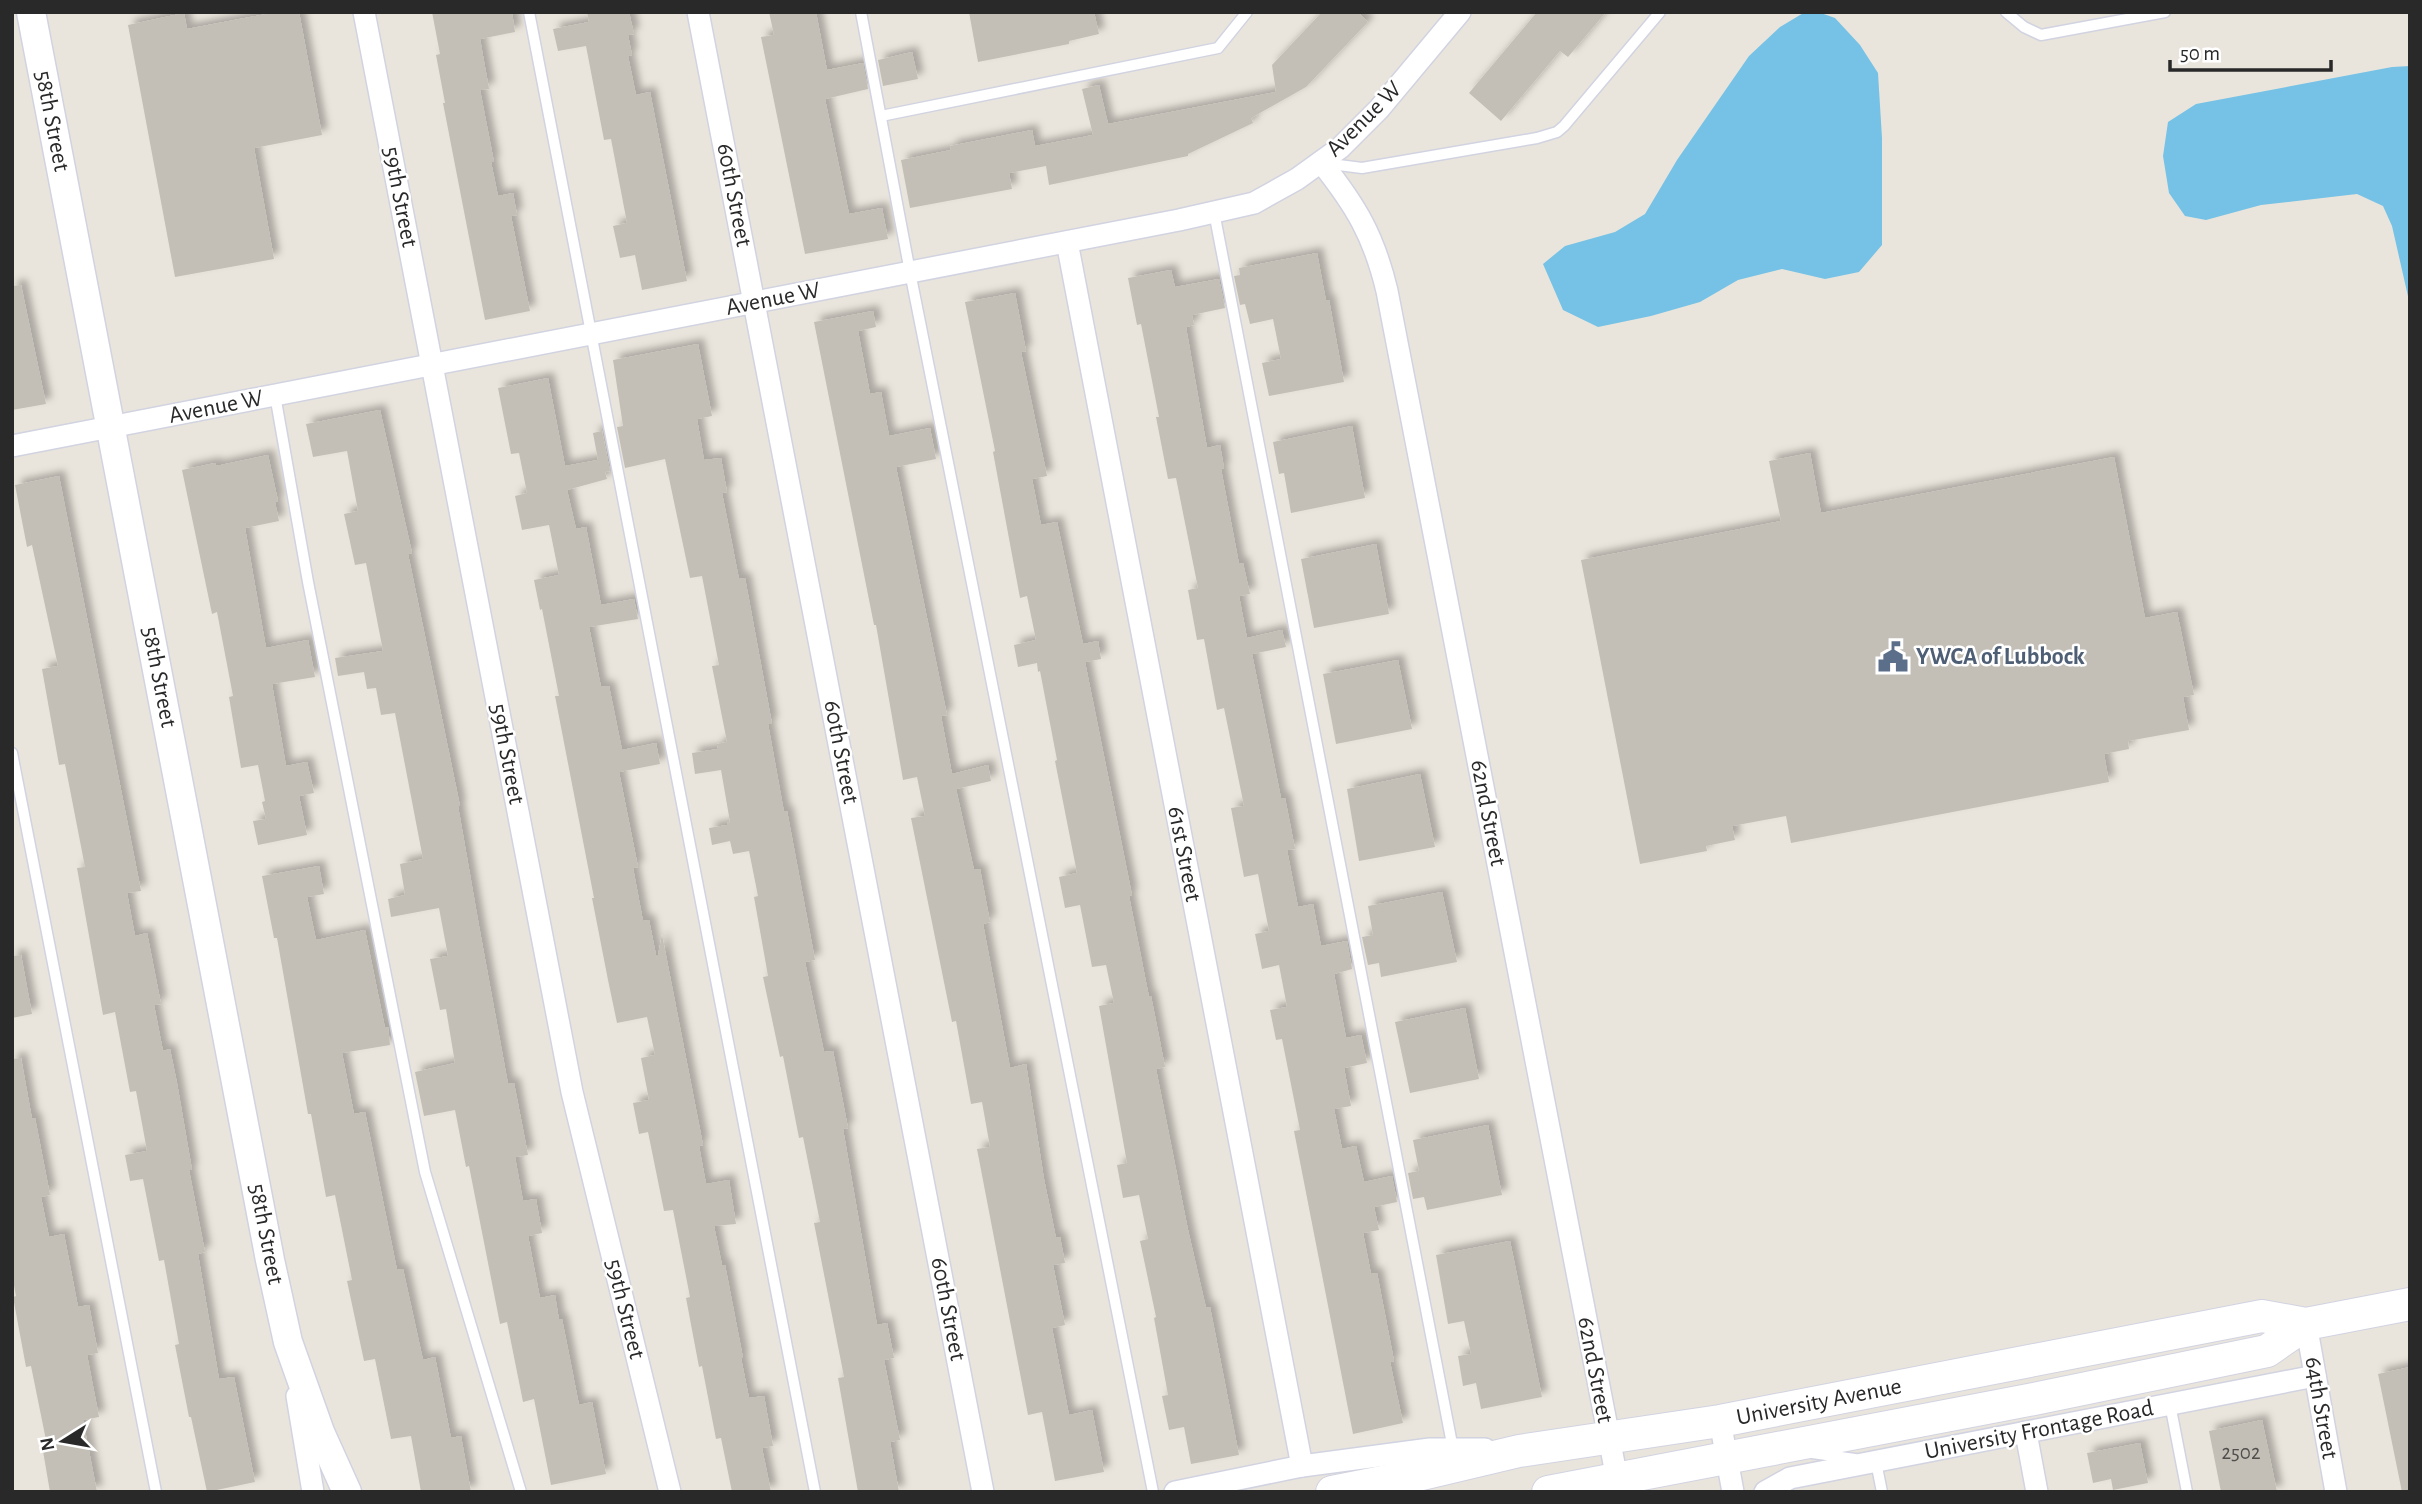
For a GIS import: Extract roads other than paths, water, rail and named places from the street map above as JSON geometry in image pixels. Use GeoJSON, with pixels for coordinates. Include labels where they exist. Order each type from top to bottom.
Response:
{"type":"FeatureCollection","features":[{"type":"Feature","properties":{"kind":"main road","name":"University Avenue"},"geometry":{"type":"LineString","coordinates":[[1332,1492],[1519,1451],[1720,1421],[2262,1316],[2306,1324],[2410,1304]]}},
{"type":"Feature","properties":{"kind":"main road","name":"University Avenue"},"geometry":{"type":"LineString","coordinates":[[1548,1492],[2267,1352],[2306,1324]]}},
{"type":"Feature","properties":{"kind":"street","name":"58th Street"},"geometry":{"type":"LineString","coordinates":[[31,12],[270,1260],[288,1342],[313,1492]]}},
{"type":"Feature","properties":{"kind":"street","name":"59th Street"},"geometry":{"type":"LineString","coordinates":[[364,12],[572,1092],[670,1492]]}},
{"type":"Feature","properties":{"kind":"street","name":"60th Street"},"geometry":{"type":"LineString","coordinates":[[698,12],[983,1492]]}},
{"type":"Feature","properties":{"kind":"street","name":"Avenue W"},"geometry":{"type":"LineString","coordinates":[[12,446],[1067,242],[1254,202],[1297,179],[1340,148],[1379,109],[1460,12]]}},
{"type":"Feature","properties":{"kind":"street","name":"62nd Street"},"geometry":{"type":"LineString","coordinates":[[1321,162],[1366,227],[1374,244],[1387,291],[1616,1479]]}},
{"type":"Feature","properties":{"kind":"street","name":"61st Street"},"geometry":{"type":"LineString","coordinates":[[1067,242],[1302,1466]]}},
{"type":"Feature","properties":{"kind":"street","name":"64th Street"},"geometry":{"type":"LineString","coordinates":[[2306,1324],[2336,1492]]}},
{"type":"Feature","properties":{"kind":"street","name":"58th Street"},"geometry":{"type":"LineString","coordinates":[[288,1342],[320,1432],[347,1492]]}},
{"type":"Feature","properties":{"kind":"street","name":"University Frontage Road"},"geometry":{"type":"LineString","coordinates":[[1765,1492],[1790,1478],[2315,1376]]}},
{"type":"Feature","properties":{"kind":"street"},"geometry":{"type":"LineString","coordinates":[[1720,1421],[1733,1492]]}},
{"type":"Feature","properties":{"kind":"street"},"geometry":{"type":"LineString","coordinates":[[2026,1433],[2038,1492]]}},
{"type":"Feature","properties":{"kind":"street"},"geometry":{"type":"LineString","coordinates":[[1175,1492],[1302,1466],[1430,1449],[1519,1451]]}},
{"type":"Feature","properties":{"kind":"lane"},"geometry":{"type":"LineString","coordinates":[[529,12],[816,1492]]}},
{"type":"Feature","properties":{"kind":"lane"},"geometry":{"type":"LineString","coordinates":[[861,12],[1153,1492]]}},
{"type":"Feature","properties":{"kind":"lane"},"geometry":{"type":"LineString","coordinates":[[881,116],[1218,48],[1247,12]]}},
{"type":"Feature","properties":{"kind":"lane"},"geometry":{"type":"LineString","coordinates":[[1321,162],[1362,168],[1537,138],[1557,132],[1660,12]]}},
{"type":"Feature","properties":{"kind":"lane"},"geometry":{"type":"LineString","coordinates":[[2006,12],[2024,27],[2041,34],[2165,12]]}},
{"type":"Feature","properties":{"kind":"lane"},"geometry":{"type":"LineString","coordinates":[[1214,212],[1453,1449]]}},
{"type":"Feature","properties":{"kind":"lane"},"geometry":{"type":"LineString","coordinates":[[275,395],[311,595],[425,1172],[521,1492]]}},
{"type":"Feature","properties":{"kind":"lane"},"geometry":{"type":"LineString","coordinates":[[12,753],[156,1492]]}},
{"type":"Feature","properties":{"kind":"lane"},"geometry":{"type":"LineString","coordinates":[[2171,1405],[2187,1492]]}},
{"type":"Feature","properties":{"kind":"lane"},"geometry":{"type":"LineString","coordinates":[[1775,1448],[1876,1462],[1882,1492]]}},
{"type":"Feature","properties":{"kind":"water"},"geometry":{"type":"Polygon","coordinates":[[[1805,12],[1818,12],[1835,18],[1860,45],[1878,73],[1882,138],[1882,245],[1859,272],[1825,279],[1782,269],[1738,280],[1700,302],[1598,327],[1563,310],[1543,264],[1565,246],[1615,232],[1645,214],[1677,160],[1749,56],[1780,27],[1805,12]]]}},
{"type":"Feature","properties":{"kind":"water"},"geometry":{"type":"Polygon","coordinates":[[[2410,66],[2410,305],[2392,226],[2383,206],[2357,194],[2261,205],[2206,220],[2185,216],[2169,193],[2163,156],[2168,122],[2196,104],[2392,67],[2410,66]]]}},
{"type":"Feature","properties":{"kind":"place","name":"YWCA of Lubbock"},"geometry":{"type":"Point","coordinates":[1893,657]}}]}
